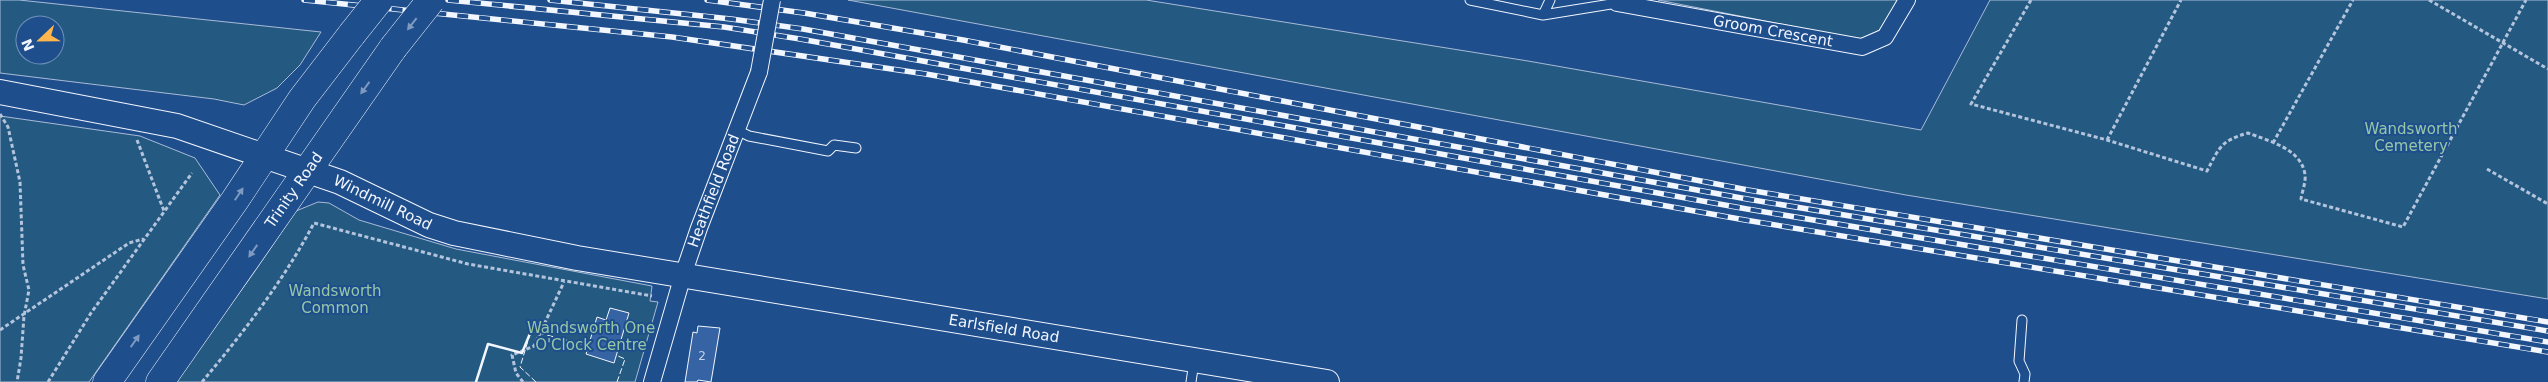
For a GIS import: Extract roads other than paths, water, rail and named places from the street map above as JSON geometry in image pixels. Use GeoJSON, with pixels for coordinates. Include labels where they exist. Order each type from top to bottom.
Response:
{"type":"FeatureCollection","features":[{"type":"Feature","properties":{"kind":"highway"},"geometry":{"type":"LineString","coordinates":[[107,382],[265,156],[304,96],[379,0]]}},
{"type":"Feature","properties":{"kind":"highway","name":"Trinity Road"},"geometry":{"type":"LineString","coordinates":[[160,382],[393,48],[431,0]]}},
{"type":"Feature","properties":{"kind":"main road","name":"Windmill Road"},"geometry":{"type":"LineString","coordinates":[[0,92],[177,126],[340,182],[409,217],[454,233],[577,258],[682,275]]}},
{"type":"Feature","properties":{"kind":"main road","name":"Earlsfield Road"},"geometry":{"type":"LineString","coordinates":[[682,275],[1193,372],[1327,382]]}},
{"type":"Feature","properties":{"kind":"street","name":"Heathfield Road"},"geometry":{"type":"LineString","coordinates":[[652,382],[682,275],[759,72],[772,0]]}},
{"type":"Feature","properties":{"kind":"street","name":"Groom Crescent"},"geometry":{"type":"LineString","coordinates":[[1618,2],[1862,47],[1873,45],[1885,37],[1907,0]]}},
{"type":"Feature","properties":{"kind":"lane"},"geometry":{"type":"LineString","coordinates":[[1470,0],[1543,14],[1618,2]]}},
{"type":"Feature","properties":{"kind":"lane"},"geometry":{"type":"LineString","coordinates":[[1543,14],[1550,0]]}},
{"type":"Feature","properties":{"kind":"lane"},"geometry":{"type":"LineString","coordinates":[[738,130],[749,136],[828,152],[834,145],[856,148]]}},
{"type":"Feature","properties":{"kind":"lane"},"geometry":{"type":"LineString","coordinates":[[2022,320],[2019,362],[2025,374],[2024,382]]}},
{"type":"Feature","properties":{"kind":"railway"},"geometry":{"type":"LineString","coordinates":[[304,0],[672,37],[926,74],[1745,220],[2548,352]]}},
{"type":"Feature","properties":{"kind":"railway"},"geometry":{"type":"LineString","coordinates":[[448,0],[724,27],[800,39],[1747,209],[2548,342]]}},
{"type":"Feature","properties":{"kind":"railway"},"geometry":{"type":"LineString","coordinates":[[550,0],[731,19],[803,29],[1747,199],[2548,331]]}},
{"type":"Feature","properties":{"kind":"railway"},"geometry":{"type":"LineString","coordinates":[[707,0],[804,13],[963,40],[1748,190],[2548,322]]}},
{"type":"Feature","properties":{"kind":"park label","name":"Wandsworth Cemetery"},"geometry":{"type":"Point","coordinates":[2411,138]}},
{"type":"Feature","properties":{"kind":"park label","name":"Wandsworth Common"},"geometry":{"type":"Point","coordinates":[335,300]}},
{"type":"Feature","properties":{"kind":"park label","name":"Wandsworth One O'Clock Centre"},"geometry":{"type":"Point","coordinates":[591,336]}}]}
